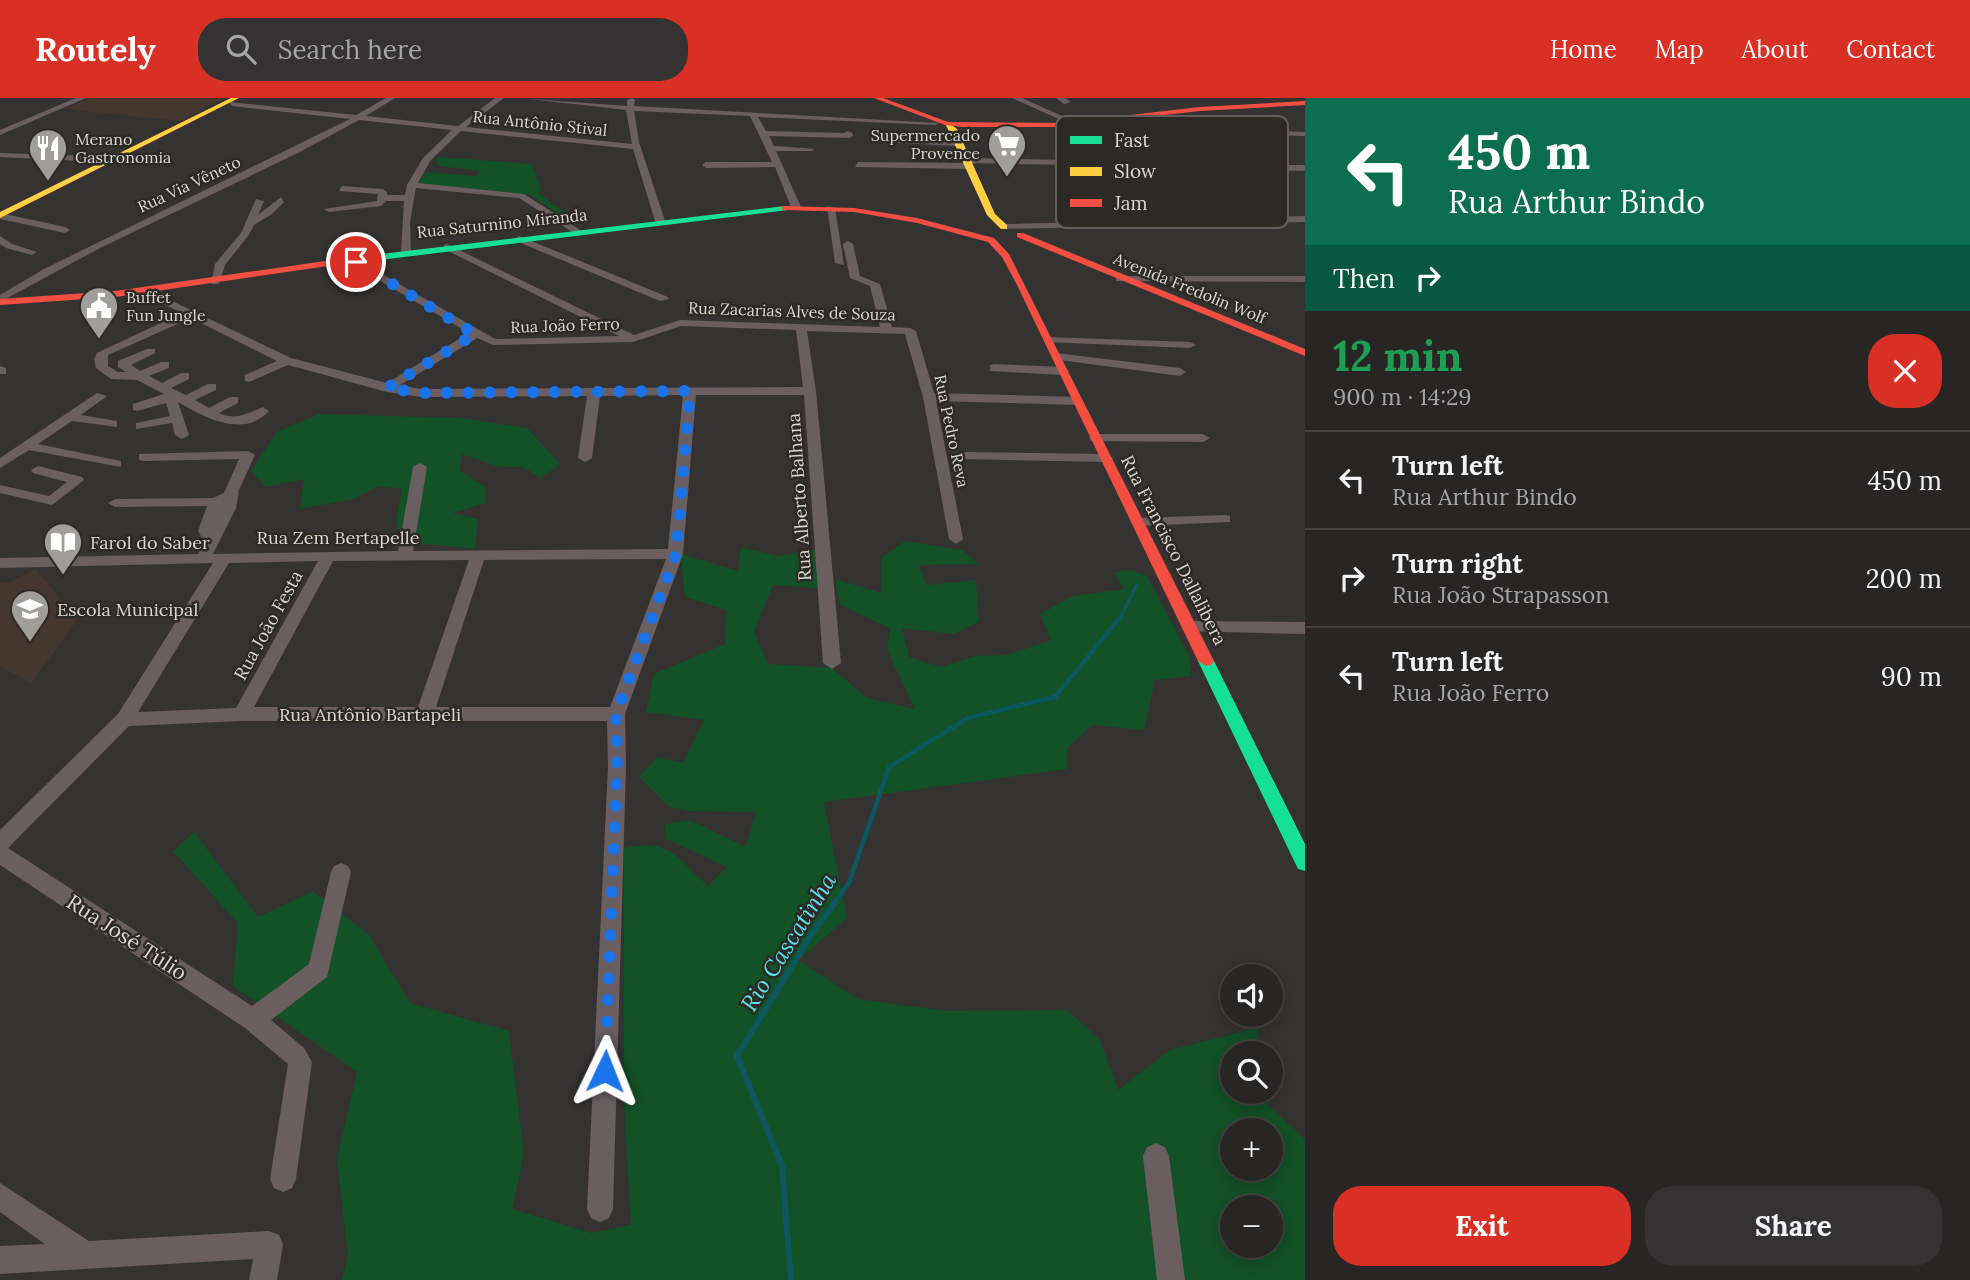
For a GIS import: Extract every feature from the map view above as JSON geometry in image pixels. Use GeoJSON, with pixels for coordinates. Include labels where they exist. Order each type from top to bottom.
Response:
{"type":"FeatureCollection","features":[{"type":"Feature","properties":{"kind":"main road"},"geometry":{"type":"LineString","coordinates":[[876,98],[941,123],[1056,124]]}},
{"type":"Feature","properties":{"kind":"main road"},"geometry":{"type":"LineString","coordinates":[[0,215],[237,100]]}},
{"type":"Feature","properties":{"kind":"main road"},"geometry":{"type":"LineString","coordinates":[[1148,116],[1189,109],[1305,103]]}},
{"type":"Feature","properties":{"kind":"main road","name":"Rua Francisco Dallalibera"},"geometry":{"type":"LineString","coordinates":[[941,123],[965,157],[1077,401],[1191,627],[1296,826],[1305,863]]}},
{"type":"Feature","properties":{"kind":"main road","name":"Rua Saturnino Miranda"},"geometry":{"type":"LineString","coordinates":[[0,301],[41,302],[215,282],[406,251],[796,207],[830,208],[1000,234]]}},
{"type":"Feature","properties":{"kind":"main road","name":"Avenida Fredolin Wolf"},"geometry":{"type":"LineString","coordinates":[[1000,234],[1062,255],[1305,353]]}},
{"type":"Feature","properties":{"kind":"street"},"geometry":{"type":"LineString","coordinates":[[0,133],[82,98]]}},
{"type":"Feature","properties":{"kind":"street","name":"Rua Via Vêneto"},"geometry":{"type":"LineString","coordinates":[[0,301],[68,259],[308,147],[391,98]]}},
{"type":"Feature","properties":{"kind":"street"},"geometry":{"type":"LineString","coordinates":[[406,251],[404,215],[417,170],[458,128],[500,98]]}},
{"type":"Feature","properties":{"kind":"street"},"geometry":{"type":"LineString","coordinates":[[631,98],[628,108],[637,147],[660,221]]}},
{"type":"Feature","properties":{"kind":"street"},"geometry":{"type":"LineString","coordinates":[[1016,98],[1056,117]]}},
{"type":"Feature","properties":{"kind":"street"},"geometry":{"type":"LineString","coordinates":[[534,99],[628,108],[941,123]]}},
{"type":"Feature","properties":{"kind":"street","name":"Rua Antônio Stival"},"geometry":{"type":"LineString","coordinates":[[237,100],[359,118],[637,147]]}},
{"type":"Feature","properties":{"kind":"street"},"geometry":{"type":"LineString","coordinates":[[753,114],[768,140],[796,207]]}},
{"type":"Feature","properties":{"kind":"street"},"geometry":{"type":"LineString","coordinates":[[882,153],[878,136],[965,157]]}},
{"type":"Feature","properties":{"kind":"street"},"geometry":{"type":"LineString","coordinates":[[768,140],[848,137]]}},
{"type":"Feature","properties":{"kind":"street"},"geometry":{"type":"LineString","coordinates":[[768,140],[811,149]]}},
{"type":"Feature","properties":{"kind":"street"},"geometry":{"type":"LineString","coordinates":[[0,155],[117,159]]}},
{"type":"Feature","properties":{"kind":"street"},"geometry":{"type":"LineString","coordinates":[[858,165],[965,157],[1056,162]]}},
{"type":"Feature","properties":{"kind":"street"},"geometry":{"type":"LineString","coordinates":[[706,165],[778,164]]}},
{"type":"Feature","properties":{"kind":"street"},"geometry":{"type":"LineString","coordinates":[[411,185],[521,196],[580,233]]}},
{"type":"Feature","properties":{"kind":"street"},"geometry":{"type":"LineString","coordinates":[[343,187],[383,192],[383,198],[380,203],[328,212],[343,187]]}},
{"type":"Feature","properties":{"kind":"street"},"geometry":{"type":"LineString","coordinates":[[383,198],[407,198]]}},
{"type":"Feature","properties":{"kind":"street"},"geometry":{"type":"LineString","coordinates":[[250,223],[270,212],[281,200]]}},
{"type":"Feature","properties":{"kind":"street"},"geometry":{"type":"LineString","coordinates":[[215,282],[220,264],[250,223],[259,201]]}},
{"type":"Feature","properties":{"kind":"street"},"geometry":{"type":"LineString","coordinates":[[0,204],[19,206]]}},
{"type":"Feature","properties":{"kind":"street"},"geometry":{"type":"LineString","coordinates":[[830,208],[844,279],[875,284],[887,330]]}},
{"type":"Feature","properties":{"kind":"street"},"geometry":{"type":"LineString","coordinates":[[0,215],[65,230]]}},
{"type":"Feature","properties":{"kind":"street"},"geometry":{"type":"LineString","coordinates":[[1000,234],[1056,227]]}},
{"type":"Feature","properties":{"kind":"street"},"geometry":{"type":"LineString","coordinates":[[519,239],[664,299]]}},
{"type":"Feature","properties":{"kind":"street"},"geometry":{"type":"LineString","coordinates":[[0,240],[9,246],[32,252]]}},
{"type":"Feature","properties":{"kind":"street"},"geometry":{"type":"LineString","coordinates":[[848,244],[857,280]]}},
{"type":"Feature","properties":{"kind":"street"},"geometry":{"type":"LineString","coordinates":[[447,247],[633,339]]}},
{"type":"Feature","properties":{"kind":"street","name":"Rua João Ferro"},"geometry":{"type":"LineString","coordinates":[[352,260],[475,334],[493,342],[633,339]]}},
{"type":"Feature","properties":{"kind":"street"},"geometry":{"type":"LineString","coordinates":[[1120,279],[1305,279]]}},
{"type":"Feature","properties":{"kind":"street"},"geometry":{"type":"LineString","coordinates":[[1275,279],[1305,289]]}},
{"type":"Feature","properties":{"kind":"street"},"geometry":{"type":"LineString","coordinates":[[143,290],[287,361],[387,388],[421,393],[810,391]]}},
{"type":"Feature","properties":{"kind":"street"},"geometry":{"type":"LineString","coordinates":[[164,365],[139,376],[115,376],[102,368],[100,359],[103,353],[190,314]]}},
{"type":"Feature","properties":{"kind":"street","name":"Rua Zacarias Alves de Souza"},"geometry":{"type":"LineString","coordinates":[[633,339],[680,323],[909,331]]}},
{"type":"Feature","properties":{"kind":"street","name":"Rua Alberto Balhana"},"geometry":{"type":"LineString","coordinates":[[802,327],[810,391],[832,663]]}},
{"type":"Feature","properties":{"kind":"street","name":"Rua Pedro Reva"},"geometry":{"type":"LineString","coordinates":[[909,331],[929,397],[956,539]]}},
{"type":"Feature","properties":{"kind":"street"},"geometry":{"type":"LineString","coordinates":[[387,388],[475,334]]}},
{"type":"Feature","properties":{"kind":"street"},"geometry":{"type":"LineString","coordinates":[[1048,340],[1190,345]]}},
{"type":"Feature","properties":{"kind":"street"},"geometry":{"type":"LineString","coordinates":[[151,351],[122,364],[164,391],[225,421],[236,421],[263,411]]}},
{"type":"Feature","properties":{"kind":"street"},"geometry":{"type":"LineString","coordinates":[[249,378],[287,361]]}},
{"type":"Feature","properties":{"kind":"street"},"geometry":{"type":"LineString","coordinates":[[994,368],[1060,364],[1180,372]]}},
{"type":"Feature","properties":{"kind":"street"},"geometry":{"type":"LineString","coordinates":[[137,407],[185,376]]}},
{"type":"Feature","properties":{"kind":"street"},"geometry":{"type":"LineString","coordinates":[[184,401],[212,387]]}},
{"type":"Feature","properties":{"kind":"street"},"geometry":{"type":"LineString","coordinates":[[128,390],[164,391]]}},
{"type":"Feature","properties":{"kind":"street"},"geometry":{"type":"LineString","coordinates":[[164,391],[182,435]]}},
{"type":"Feature","properties":{"kind":"street"},"geometry":{"type":"LineString","coordinates":[[585,458],[594,391]]}},
{"type":"Feature","properties":{"kind":"street"},"geometry":{"type":"LineString","coordinates":[[600,1209],[617,766],[616,714],[676,554],[690,391]]}},
{"type":"Feature","properties":{"kind":"street"},"geometry":{"type":"LineString","coordinates":[[0,464],[102,396]]}},
{"type":"Feature","properties":{"kind":"street"},"geometry":{"type":"LineString","coordinates":[[929,397],[1077,401]]}},
{"type":"Feature","properties":{"kind":"street"},"geometry":{"type":"LineString","coordinates":[[209,413],[234,400]]}},
{"type":"Feature","properties":{"kind":"street"},"geometry":{"type":"LineString","coordinates":[[70,417],[112,424]]}},
{"type":"Feature","properties":{"kind":"street"},"geometry":{"type":"LineString","coordinates":[[141,426],[176,418]]}},
{"type":"Feature","properties":{"kind":"street"},"geometry":{"type":"LineString","coordinates":[[1096,438],[1203,438]]}},
{"type":"Feature","properties":{"kind":"street"},"geometry":{"type":"LineString","coordinates":[[27,446],[116,464]]}},
{"type":"Feature","properties":{"kind":"street"},"geometry":{"type":"LineString","coordinates":[[144,457],[248,455],[232,490],[229,508],[203,559]]}},
{"type":"Feature","properties":{"kind":"street"},"geometry":{"type":"LineString","coordinates":[[965,457],[1106,458]]}},
{"type":"Feature","properties":{"kind":"street"},"geometry":{"type":"LineString","coordinates":[[405,556],[420,467]]}},
{"type":"Feature","properties":{"kind":"street"},"geometry":{"type":"LineString","coordinates":[[0,489],[52,501],[77,480],[38,470]]}},
{"type":"Feature","properties":{"kind":"street"},"geometry":{"type":"LineString","coordinates":[[211,541],[205,531],[216,502],[232,490]]}},
{"type":"Feature","properties":{"kind":"street"},"geometry":{"type":"LineString","coordinates":[[115,503],[216,502]]}},
{"type":"Feature","properties":{"kind":"street"},"geometry":{"type":"LineString","coordinates":[[1137,522],[1225,519]]}},
{"type":"Feature","properties":{"kind":"street","name":"Rua Zem Bertapelle"},"geometry":{"type":"LineString","coordinates":[[0,563],[328,556],[676,554]]}},
{"type":"Feature","properties":{"kind":"street"},"geometry":{"type":"LineString","coordinates":[[425,713],[478,555]]}},
{"type":"Feature","properties":{"kind":"street","name":"Rua João Festa"},"geometry":{"type":"LineString","coordinates":[[241,714],[328,556]]}},
{"type":"Feature","properties":{"kind":"street"},"geometry":{"type":"LineString","coordinates":[[0,843],[124,719],[224,558]]}},
{"type":"Feature","properties":{"kind":"street"},"geometry":{"type":"LineString","coordinates":[[1191,627],[1305,628]]}},
{"type":"Feature","properties":{"kind":"street","name":"Rua Antônio Bartapeli"},"geometry":{"type":"LineString","coordinates":[[124,719],[241,714],[616,714]]}},
{"type":"Feature","properties":{"kind":"street","name":"Rua José Túlio"},"geometry":{"type":"LineString","coordinates":[[0,854],[253,1020],[300,1062],[283,1179]]}},
{"type":"Feature","properties":{"kind":"street"},"geometry":{"type":"LineString","coordinates":[[253,1020],[319,970],[341,872]]}},
{"type":"Feature","properties":{"kind":"street"},"geometry":{"type":"LineString","coordinates":[[1157,1156],[1171,1280]]}},
{"type":"Feature","properties":{"kind":"street"},"geometry":{"type":"LineString","coordinates":[[0,1196],[86,1256]]}},
{"type":"Feature","properties":{"kind":"street"},"geometry":{"type":"LineString","coordinates":[[0,1260],[269,1245],[263,1280]]}},
{"type":"Feature","properties":{"kind":"shaded area"},"geometry":{"type":"Polygon","coordinates":[[[90,98],[225,98],[180,121],[65,109],[90,98]]]}},
{"type":"Feature","properties":{"kind":"shaded area","name":"Escola Municipal"},"geometry":{"type":"Polygon","coordinates":[[[36,569],[77,620],[31,683],[0,666],[0,582],[8,583],[36,569]]]}},
{"type":"Feature","properties":{"kind":"green space"},"geometry":{"type":"Polygon","coordinates":[[[438,157],[532,164],[541,191],[538,193],[578,222],[573,225],[531,195],[418,183],[427,172],[477,176],[481,171],[437,166],[438,157]]]}},
{"type":"Feature","properties":{"kind":"green space"},"geometry":{"type":"Polygon","coordinates":[[[319,414],[461,418],[527,428],[560,464],[541,478],[523,467],[499,467],[462,454],[459,470],[486,487],[485,503],[453,513],[478,519],[475,549],[399,541],[396,519],[402,489],[378,486],[354,499],[300,509],[304,479],[266,487],[251,471],[277,432],[319,414]]]}},
{"type":"Feature","properties":{"kind":"green space"},"geometry":{"type":"Polygon","coordinates":[[[905,541],[962,550],[979,564],[919,565],[926,585],[976,580],[979,622],[953,634],[902,628],[909,657],[941,667],[976,656],[1007,655],[1051,640],[1040,614],[1073,596],[1124,589],[1114,572],[1131,570],[1147,576],[1189,656],[1191,676],[1155,680],[1144,730],[1092,725],[1067,748],[1067,769],[824,802],[847,918],[798,960],[858,999],[946,1011],[1067,1010],[1100,1040],[1118,1090],[1170,1050],[1257,1028],[1259,1041],[1220,1041],[1220,1104],[1268,1104],[1282,1118],[1220,1118],[1220,1181],[1283,1181],[1283,1119],[1305,1139],[1305,1280],[342,1280],[348,1255],[337,1159],[357,1072],[233,986],[238,923],[173,851],[194,832],[258,917],[313,891],[369,935],[410,1003],[509,1031],[524,1154],[512,1209],[591,1233],[631,1225],[624,1102],[624,848],[652,846],[671,852],[708,886],[727,867],[666,839],[666,824],[690,820],[746,847],[756,812],[686,811],[668,806],[639,777],[657,757],[683,763],[704,720],[646,712],[654,674],[725,644],[726,610],[685,597],[681,554],[738,571],[741,547],[778,556],[823,548],[817,588],[773,585],[754,632],[768,664],[832,668],[867,698],[915,709],[887,650],[890,628],[840,605],[835,579],[882,593],[882,557],[905,541]]]}},
{"type":"Feature","properties":{"kind":"waterway","name":"Rio Cascatinha"},"geometry":{"type":"LineString","coordinates":[[1122,615],[1136,586]]}},
{"type":"Feature","properties":{"kind":"waterway","name":"Rio Cascatinha"},"geometry":{"type":"LineString","coordinates":[[833,904],[849,883],[889,767],[968,718],[1055,697],[1122,615]]}},
{"type":"Feature","properties":{"kind":"waterway","name":"Rio Cascatinha"},"geometry":{"type":"LineString","coordinates":[[791,1280],[782,1166],[737,1056],[811,935],[835,903]]}},
{"type":"Feature","properties":{"kind":"traffic: fast"},"geometry":{"type":"LineString","coordinates":[[339,262],[785,208]]}},
{"type":"Feature","properties":{"kind":"traffic: fast"},"geometry":{"type":"LineString","coordinates":[[1206,661],[1305,863]]}},
{"type":"Feature","properties":{"kind":"traffic: slow"},"geometry":{"type":"LineString","coordinates":[[0,215],[236,98]]}},
{"type":"Feature","properties":{"kind":"traffic: slow"},"geometry":{"type":"LineString","coordinates":[[947,124],[953,129],[991,215],[1004,227]]}},
{"type":"Feature","properties":{"kind":"traffic: jam"},"geometry":{"type":"LineString","coordinates":[[877,98],[947,124],[962,125]]}},
{"type":"Feature","properties":{"kind":"traffic: jam"},"geometry":{"type":"LineString","coordinates":[[1139,116],[1200,109],[1305,103]]}},
{"type":"Feature","properties":{"kind":"traffic: jam"},"geometry":{"type":"LineString","coordinates":[[947,124],[1056,125]]}},
{"type":"Feature","properties":{"kind":"traffic: jam"},"geometry":{"type":"LineString","coordinates":[[785,208],[854,210],[917,221],[988,239]]}},
{"type":"Feature","properties":{"kind":"traffic: jam"},"geometry":{"type":"LineString","coordinates":[[1020,235],[1305,353]]}},
{"type":"Feature","properties":{"kind":"traffic: jam"},"geometry":{"type":"LineString","coordinates":[[991,240],[1006,256],[1021,283],[1206,661]]}},
{"type":"Feature","properties":{"kind":"traffic: jam"},"geometry":{"type":"LineString","coordinates":[[0,302],[115,294],[339,262]]}},
{"type":"Feature","properties":{"kind":"place","name":"Supermercado Provence"},"geometry":{"type":"Point","coordinates":[1007,178]}},
{"type":"Feature","properties":{"kind":"place","name":"Merano Gastronomia"},"geometry":{"type":"Point","coordinates":[48,182]}},
{"type":"Feature","properties":{"kind":"place","name":"Buffet Fun Jungle"},"geometry":{"type":"Point","coordinates":[99,340]}},
{"type":"Feature","properties":{"kind":"place","name":"Farol do Saber"},"geometry":{"type":"Point","coordinates":[63,576]}},
{"type":"Feature","properties":{"kind":"place","name":"Escola Municipal"},"geometry":{"type":"Point","coordinates":[30,643]}},
{"type":"Feature","properties":{"kind":"route"},"geometry":{"type":"LineString","coordinates":[[356,262],[475,334],[387,388],[421,393],[690,391],[676,554],[616,714],[617,766],[605,1071]]}}]}
